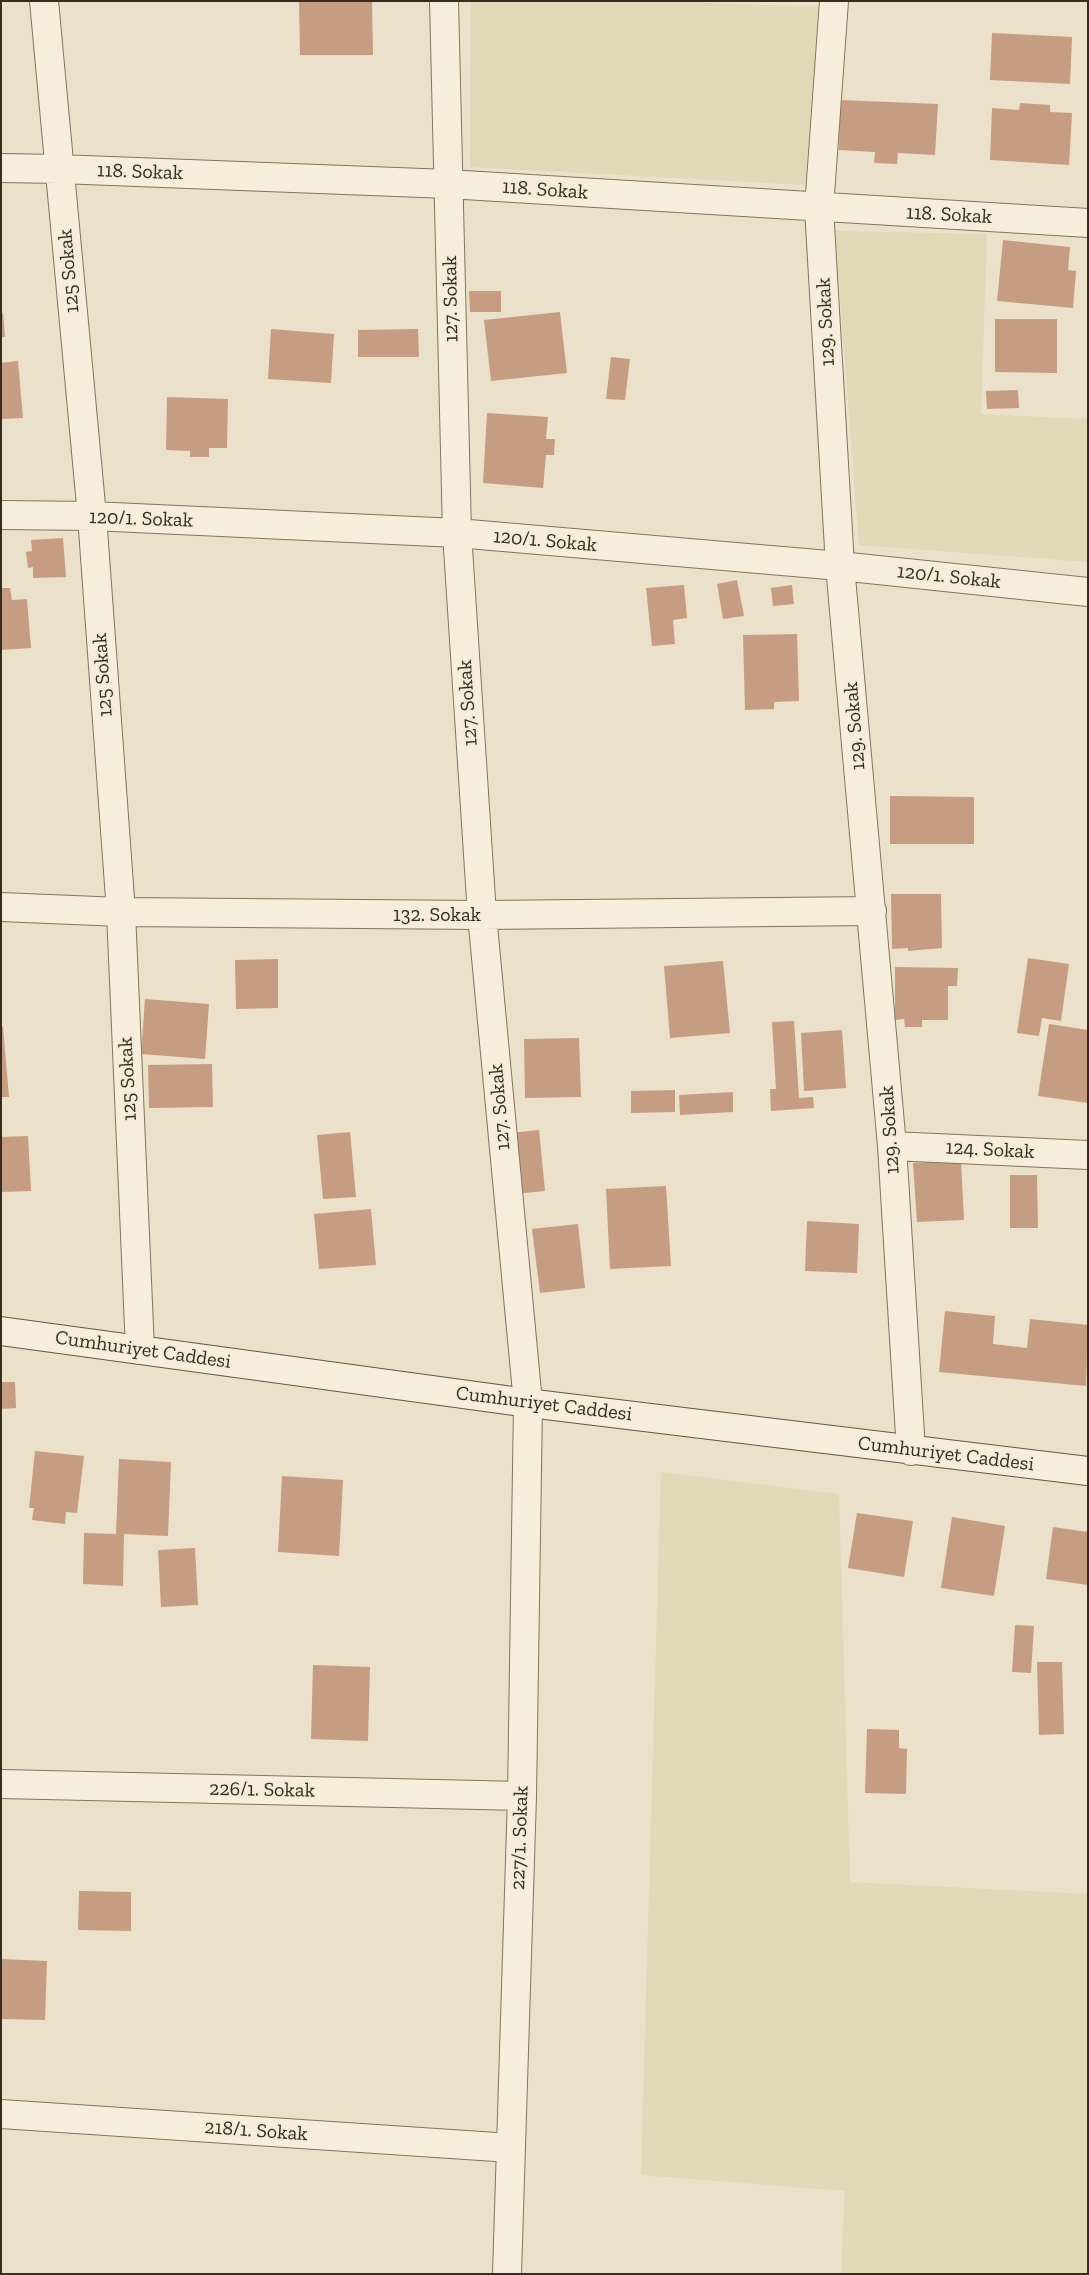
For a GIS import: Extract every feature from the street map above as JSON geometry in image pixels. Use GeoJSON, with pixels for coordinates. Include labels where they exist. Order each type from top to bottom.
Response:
{"type":"FeatureCollection","features":[{"type":"Feature","properties":{"kind":"street","name":"125 Sokak"},"geometry":{"type":"LineString","coordinates":[[44,1],[92,516],[120,912],[140,1350]]}},
{"type":"Feature","properties":{"kind":"street","name":"127. Sokak"},"geometry":{"type":"LineString","coordinates":[[444,1],[457,533],[482,915],[528,1403]]}},
{"type":"Feature","properties":{"kind":"street","name":"129. Sokak"},"geometry":{"type":"LineString","coordinates":[[834,1],[820,208],[840,566],[892,1146],[911,1451]]}},
{"type":"Feature","properties":{"kind":"street","name":"118. Sokak"},"geometry":{"type":"LineString","coordinates":[[1,168],[448,184],[1088,223]]}},
{"type":"Feature","properties":{"kind":"street","name":"120/1. Sokak"},"geometry":{"type":"LineString","coordinates":[[1,515],[92,516],[457,533],[840,566],[1088,592]]}},
{"type":"Feature","properties":{"kind":"street","name":"132. Sokak"},"geometry":{"type":"LineString","coordinates":[[1,907],[120,912],[482,915],[872,911]]}},
{"type":"Feature","properties":{"kind":"street","name":"124. Sokak"},"geometry":{"type":"LineString","coordinates":[[892,1146],[1088,1155]]}},
{"type":"Feature","properties":{"kind":"street","name":"Cumhuriyet Caddesi"},"geometry":{"type":"LineString","coordinates":[[1,1331],[528,1403],[911,1451],[1088,1470]]}},
{"type":"Feature","properties":{"kind":"street","name":"227/1. Sokak"},"geometry":{"type":"LineString","coordinates":[[507,2274],[522,1796],[528,1403]]}},
{"type":"Feature","properties":{"kind":"street","name":"226/1. Sokak"},"geometry":{"type":"LineString","coordinates":[[1,1784],[522,1796]]}},
{"type":"Feature","properties":{"kind":"street","name":"218/1. Sokak"},"geometry":{"type":"LineString","coordinates":[[1,2114],[511,2148]]}},
{"type":"Feature","properties":{"kind":"shaded area"},"geometry":{"type":"Polygon","coordinates":[[[471,1],[652,1],[819,7],[805,185],[470,167],[471,1]]]}},
{"type":"Feature","properties":{"kind":"shaded area"},"geometry":{"type":"Polygon","coordinates":[[[835,231],[987,234],[981,414],[1088,419],[1088,562],[859,545],[835,231]]]}},
{"type":"Feature","properties":{"kind":"shaded area"},"geometry":{"type":"Polygon","coordinates":[[[661,1472],[839,1494],[850,1882],[1088,1894],[1088,2274],[841,2274],[845,2191],[641,2175],[661,1472]]]}},
{"type":"Feature","properties":{"kind":"building"},"geometry":{"type":"Polygon","coordinates":[[[299,1],[372,1],[373,55],[300,55],[299,1]]]}},
{"type":"Feature","properties":{"kind":"building"},"geometry":{"type":"Polygon","coordinates":[[[992,33],[1072,37],[1070,84],[990,80],[992,33]]]}},
{"type":"Feature","properties":{"kind":"building"},"geometry":{"type":"Polygon","coordinates":[[[840,100],[938,104],[935,155],[898,153],[897,164],[874,163],[875,152],[839,150],[840,100]]]}},
{"type":"Feature","properties":{"kind":"building"},"geometry":{"type":"Polygon","coordinates":[[[1020,103],[1050,105],[1050,112],[1072,113],[1069,165],[990,160],[992,108],[1019,110],[1020,103]]]}},
{"type":"Feature","properties":{"kind":"building"},"geometry":{"type":"Polygon","coordinates":[[[1003,240],[1070,247],[1068,270],[1076,271],[1073,308],[997,301],[1003,240]]]}},
{"type":"Feature","properties":{"kind":"building"},"geometry":{"type":"Polygon","coordinates":[[[469,291],[501,291],[501,312],[470,312],[469,291]]]}},
{"type":"Feature","properties":{"kind":"building"},"geometry":{"type":"Polygon","coordinates":[[[560,312],[567,373],[491,381],[484,320],[560,312]]]}},
{"type":"Feature","properties":{"kind":"building"},"geometry":{"type":"Polygon","coordinates":[[[1,313],[3,313],[5,337],[1,337],[1,313]]]}},
{"type":"Feature","properties":{"kind":"building"},"geometry":{"type":"Polygon","coordinates":[[[995,319],[1057,319],[1057,373],[995,372],[995,319]]]}},
{"type":"Feature","properties":{"kind":"building"},"geometry":{"type":"Polygon","coordinates":[[[271,329],[334,334],[331,383],[268,379],[271,329]]]}},
{"type":"Feature","properties":{"kind":"building"},"geometry":{"type":"Polygon","coordinates":[[[418,329],[419,357],[358,357],[358,330],[418,329]]]}},
{"type":"Feature","properties":{"kind":"building"},"geometry":{"type":"Polygon","coordinates":[[[611,357],[630,359],[625,400],[606,399],[611,357]]]}},
{"type":"Feature","properties":{"kind":"building"},"geometry":{"type":"Polygon","coordinates":[[[18,361],[23,418],[1,419],[1,363],[18,361]]]}},
{"type":"Feature","properties":{"kind":"building"},"geometry":{"type":"Polygon","coordinates":[[[1018,390],[1019,408],[987,409],[986,391],[1018,390]]]}},
{"type":"Feature","properties":{"kind":"building"},"geometry":{"type":"Polygon","coordinates":[[[167,397],[228,399],[227,448],[209,448],[209,457],[190,457],[190,451],[166,450],[167,397]]]}},
{"type":"Feature","properties":{"kind":"building"},"geometry":{"type":"Polygon","coordinates":[[[487,413],[548,417],[546,439],[555,439],[554,455],[546,455],[543,488],[483,483],[487,413]]]}},
{"type":"Feature","properties":{"kind":"building"},"geometry":{"type":"Polygon","coordinates":[[[63,538],[66,577],[33,578],[33,567],[28,568],[26,552],[32,551],[31,540],[63,538]]]}},
{"type":"Feature","properties":{"kind":"building"},"geometry":{"type":"Polygon","coordinates":[[[737,580],[744,616],[723,619],[717,584],[737,580]]]}},
{"type":"Feature","properties":{"kind":"building"},"geometry":{"type":"Polygon","coordinates":[[[684,585],[687,618],[673,620],[675,644],[652,646],[646,588],[684,585]]]}},
{"type":"Feature","properties":{"kind":"building"},"geometry":{"type":"Polygon","coordinates":[[[792,585],[794,604],[773,606],[771,588],[792,585]]]}},
{"type":"Feature","properties":{"kind":"building"},"geometry":{"type":"Polygon","coordinates":[[[1,588],[10,588],[12,600],[27,599],[31,648],[1,650],[1,588]]]}},
{"type":"Feature","properties":{"kind":"building"},"geometry":{"type":"Polygon","coordinates":[[[797,634],[799,701],[774,702],[774,709],[745,710],[743,635],[797,634]]]}},
{"type":"Feature","properties":{"kind":"building"},"geometry":{"type":"Polygon","coordinates":[[[890,796],[974,797],[974,844],[890,844],[890,796]]]}},
{"type":"Feature","properties":{"kind":"building"},"geometry":{"type":"Polygon","coordinates":[[[891,894],[941,894],[942,948],[908,951],[908,948],[892,949],[891,894]]]}},
{"type":"Feature","properties":{"kind":"building"},"geometry":{"type":"Polygon","coordinates":[[[1028,958],[1069,964],[1061,1021],[1042,1018],[1039,1036],[1017,1033],[1028,958]]]}},
{"type":"Feature","properties":{"kind":"building"},"geometry":{"type":"Polygon","coordinates":[[[278,959],[278,1008],[236,1009],[235,960],[278,959]]]}},
{"type":"Feature","properties":{"kind":"building"},"geometry":{"type":"Polygon","coordinates":[[[723,961],[730,1033],[670,1038],[664,966],[723,961]]]}},
{"type":"Feature","properties":{"kind":"building"},"geometry":{"type":"Polygon","coordinates":[[[895,967],[958,968],[957,986],[948,986],[948,1020],[922,1020],[922,1027],[905,1027],[904,1019],[895,1020],[895,967]]]}},
{"type":"Feature","properties":{"kind":"building"},"geometry":{"type":"Polygon","coordinates":[[[145,999],[209,1004],[205,1059],[141,1054],[145,999]]]}},
{"type":"Feature","properties":{"kind":"building"},"geometry":{"type":"Polygon","coordinates":[[[794,1021],[799,1098],[813,1097],[814,1108],[771,1111],[770,1089],[776,1089],[772,1022],[794,1021]]]}},
{"type":"Feature","properties":{"kind":"building"},"geometry":{"type":"Polygon","coordinates":[[[1049,1024],[1088,1030],[1088,1103],[1038,1096],[1049,1024]]]}},
{"type":"Feature","properties":{"kind":"building"},"geometry":{"type":"Polygon","coordinates":[[[1,1027],[3,1027],[9,1097],[1,1097],[1,1027]]]}},
{"type":"Feature","properties":{"kind":"building"},"geometry":{"type":"Polygon","coordinates":[[[842,1030],[846,1088],[804,1091],[801,1033],[842,1030]]]}},
{"type":"Feature","properties":{"kind":"building"},"geometry":{"type":"Polygon","coordinates":[[[579,1038],[581,1097],[525,1098],[524,1039],[579,1038]]]}},
{"type":"Feature","properties":{"kind":"building"},"geometry":{"type":"Polygon","coordinates":[[[212,1064],[213,1107],[149,1108],[148,1065],[212,1064]]]}},
{"type":"Feature","properties":{"kind":"building"},"geometry":{"type":"Polygon","coordinates":[[[675,1090],[675,1112],[631,1113],[631,1091],[675,1090]]]}},
{"type":"Feature","properties":{"kind":"building"},"geometry":{"type":"Polygon","coordinates":[[[733,1092],[733,1112],[680,1115],[679,1095],[733,1092]]]}},
{"type":"Feature","properties":{"kind":"building"},"geometry":{"type":"Polygon","coordinates":[[[539,1130],[545,1191],[515,1194],[510,1133],[539,1130]]]}},
{"type":"Feature","properties":{"kind":"building"},"geometry":{"type":"Polygon","coordinates":[[[350,1132],[356,1197],[323,1199],[317,1135],[350,1132]]]}},
{"type":"Feature","properties":{"kind":"building"},"geometry":{"type":"Polygon","coordinates":[[[28,1136],[31,1191],[1,1192],[1,1137],[28,1136]]]}},
{"type":"Feature","properties":{"kind":"building"},"geometry":{"type":"Polygon","coordinates":[[[961,1161],[964,1220],[917,1222],[913,1163],[961,1161]]]}},
{"type":"Feature","properties":{"kind":"building"},"geometry":{"type":"Polygon","coordinates":[[[1010,1175],[1037,1175],[1038,1228],[1010,1228],[1010,1175]]]}},
{"type":"Feature","properties":{"kind":"building"},"geometry":{"type":"Polygon","coordinates":[[[666,1186],[671,1266],[610,1269],[606,1189],[666,1186]]]}},
{"type":"Feature","properties":{"kind":"building"},"geometry":{"type":"Polygon","coordinates":[[[371,1209],[376,1265],[319,1269],[314,1214],[371,1209]]]}},
{"type":"Feature","properties":{"kind":"building"},"geometry":{"type":"Polygon","coordinates":[[[807,1221],[859,1224],[857,1273],[805,1271],[807,1221]]]}},
{"type":"Feature","properties":{"kind":"building"},"geometry":{"type":"Polygon","coordinates":[[[578,1224],[585,1288],[540,1293],[532,1229],[578,1224]]]}},
{"type":"Feature","properties":{"kind":"building"},"geometry":{"type":"Polygon","coordinates":[[[945,1311],[995,1316],[993,1344],[1027,1348],[1030,1319],[1088,1325],[1086,1386],[939,1372],[945,1311]]]}},
{"type":"Feature","properties":{"kind":"building"},"geometry":{"type":"Polygon","coordinates":[[[1,1382],[15,1382],[16,1408],[1,1409],[1,1382]]]}},
{"type":"Feature","properties":{"kind":"building"},"geometry":{"type":"Polygon","coordinates":[[[35,1451],[84,1456],[77,1513],[66,1512],[65,1524],[32,1520],[34,1508],[29,1508],[35,1451]]]}},
{"type":"Feature","properties":{"kind":"building"},"geometry":{"type":"Polygon","coordinates":[[[119,1459],[171,1462],[168,1536],[124,1534],[123,1586],[83,1584],[84,1533],[116,1534],[119,1459]]]}},
{"type":"Feature","properties":{"kind":"building"},"geometry":{"type":"Polygon","coordinates":[[[282,1476],[343,1480],[339,1556],[278,1552],[282,1476]]]}},
{"type":"Feature","properties":{"kind":"building"},"geometry":{"type":"Polygon","coordinates":[[[857,1513],[913,1521],[904,1577],[848,1568],[857,1513]]]}},
{"type":"Feature","properties":{"kind":"building"},"geometry":{"type":"Polygon","coordinates":[[[952,1517],[1005,1526],[994,1596],[941,1588],[952,1517]]]}},
{"type":"Feature","properties":{"kind":"building"},"geometry":{"type":"Polygon","coordinates":[[[1053,1527],[1088,1532],[1088,1585],[1046,1579],[1053,1527]]]}},
{"type":"Feature","properties":{"kind":"building"},"geometry":{"type":"Polygon","coordinates":[[[195,1548],[198,1605],[161,1607],[158,1550],[195,1548]]]}},
{"type":"Feature","properties":{"kind":"building"},"geometry":{"type":"Polygon","coordinates":[[[1015,1625],[1034,1626],[1031,1673],[1012,1672],[1015,1625]]]}},
{"type":"Feature","properties":{"kind":"building"},"geometry":{"type":"Polygon","coordinates":[[[1037,1662],[1062,1662],[1064,1734],[1039,1735],[1037,1662]]]}},
{"type":"Feature","properties":{"kind":"building"},"geometry":{"type":"Polygon","coordinates":[[[313,1665],[370,1667],[368,1741],[311,1739],[313,1665]]]}},
{"type":"Feature","properties":{"kind":"building"},"geometry":{"type":"Polygon","coordinates":[[[867,1729],[899,1730],[899,1748],[907,1749],[906,1794],[865,1793],[867,1729]]]}},
{"type":"Feature","properties":{"kind":"building"},"geometry":{"type":"Polygon","coordinates":[[[79,1891],[131,1892],[131,1931],[78,1930],[79,1891]]]}},
{"type":"Feature","properties":{"kind":"building"},"geometry":{"type":"Polygon","coordinates":[[[1,1959],[47,1961],[45,2020],[2,2019],[1,1959]]]}}]}
